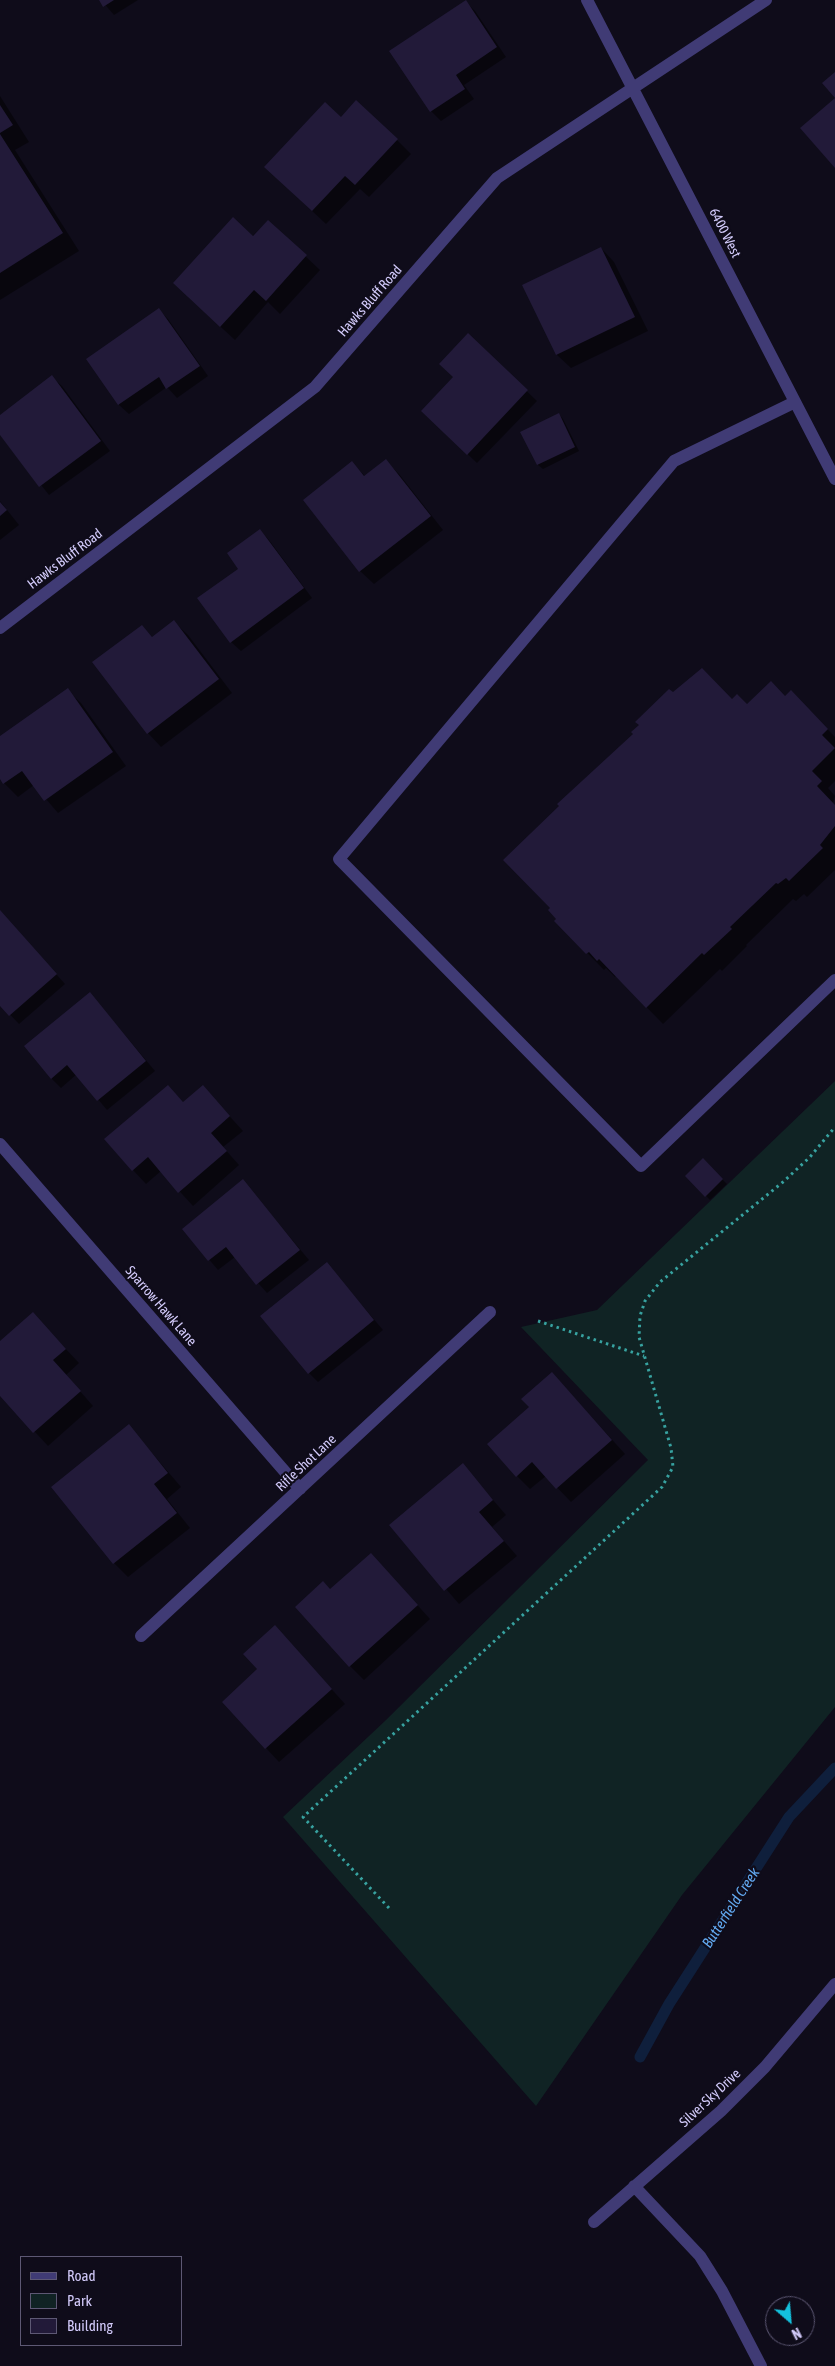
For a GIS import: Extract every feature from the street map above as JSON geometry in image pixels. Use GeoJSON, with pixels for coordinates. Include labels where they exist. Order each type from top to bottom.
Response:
{"type":"FeatureCollection","features":[{"type":"Feature","properties":{"kind":"street","name":"6400 West"},"geometry":{"type":"LineString","coordinates":[[587,0],[835,480]]}},
{"type":"Feature","properties":{"kind":"street","name":"Hawks Bluff Road"},"geometry":{"type":"LineString","coordinates":[[0,628],[315,386],[498,178],[766,0]]}},
{"type":"Feature","properties":{"kind":"street"},"geometry":{"type":"LineString","coordinates":[[796,402],[674,461],[339,859],[642,1166],[835,980]]}},
{"type":"Feature","properties":{"kind":"street","name":"Sparrow Hawk Lane"},"geometry":{"type":"LineString","coordinates":[[0,1144],[300,1489]]}},
{"type":"Feature","properties":{"kind":"street","name":"Rifle Shot Lane"},"geometry":{"type":"LineString","coordinates":[[141,1636],[490,1312]]}},
{"type":"Feature","properties":{"kind":"street","name":"Silver Sky Drive"},"geometry":{"type":"LineString","coordinates":[[594,2222],[721,2111],[765,2067],[835,1984]]}},
{"type":"Feature","properties":{"kind":"street"},"geometry":{"type":"LineString","coordinates":[[634,2186],[700,2256],[718,2285],[761,2366]]}},
{"type":"Feature","properties":{"kind":"path"},"geometry":{"type":"LineString","coordinates":[[389,1908],[303,1817],[662,1487],[673,1467],[671,1448],[639,1337],[640,1316],[645,1301],[660,1282],[783,1182],[810,1157],[835,1126]]}},
{"type":"Feature","properties":{"kind":"path"},"geometry":{"type":"LineString","coordinates":[[538,1321],[644,1356]]}},
{"type":"Feature","properties":{"kind":"green space"},"geometry":{"type":"Polygon","coordinates":[[[835,1081],[835,1707],[682,1895],[536,2106],[283,1817],[386,1720],[648,1460],[521,1327],[597,1310],[835,1081]]]}},
{"type":"Feature","properties":{"kind":"building"},"geometry":{"type":"Polygon","coordinates":[[[99,0],[114,0],[103,7],[99,0]]]}},
{"type":"Feature","properties":{"kind":"building"},"geometry":{"type":"Polygon","coordinates":[[[466,0],[497,47],[456,75],[465,89],[430,112],[389,51],[466,0]]]}},
{"type":"Feature","properties":{"kind":"building"},"geometry":{"type":"Polygon","coordinates":[[[835,72],[835,98],[822,83],[835,72]]]}},
{"type":"Feature","properties":{"kind":"building"},"geometry":{"type":"Polygon","coordinates":[[[835,98],[835,168],[800,128],[835,98]]]}},
{"type":"Feature","properties":{"kind":"building"},"geometry":{"type":"Polygon","coordinates":[[[356,100],[398,139],[355,185],[345,176],[312,211],[264,167],[325,102],[341,117],[356,100]]]}},
{"type":"Feature","properties":{"kind":"building"},"geometry":{"type":"Polygon","coordinates":[[[0,105],[13,125],[0,133],[0,105]]]}},
{"type":"Feature","properties":{"kind":"building"},"geometry":{"type":"Polygon","coordinates":[[[0,134],[63,233],[0,273],[0,134]]]}},
{"type":"Feature","properties":{"kind":"building"},"geometry":{"type":"Polygon","coordinates":[[[233,217],[253,236],[268,220],[307,255],[266,301],[254,290],[220,327],[173,283],[233,217]]]}},
{"type":"Feature","properties":{"kind":"building"},"geometry":{"type":"Polygon","coordinates":[[[601,247],[635,317],[556,355],[522,285],[601,247]]]}},
{"type":"Feature","properties":{"kind":"building"},"geometry":{"type":"Polygon","coordinates":[[[159,308],[200,366],[166,389],[159,377],[118,405],[86,359],[159,308]]]}},
{"type":"Feature","properties":{"kind":"building"},"geometry":{"type":"Polygon","coordinates":[[[468,333],[528,390],[467,455],[421,411],[453,377],[439,364],[468,333]]]}},
{"type":"Feature","properties":{"kind":"building"},"geometry":{"type":"Polygon","coordinates":[[[52,375],[101,441],[39,487],[0,435],[0,415],[52,375]]]}},
{"type":"Feature","properties":{"kind":"building"},"geometry":{"type":"Polygon","coordinates":[[[559,413],[575,447],[537,465],[520,432],[559,413]]]}},
{"type":"Feature","properties":{"kind":"building"},"geometry":{"type":"Polygon","coordinates":[[[386,459],[431,516],[359,572],[303,500],[352,461],[364,476],[386,459]]]}},
{"type":"Feature","properties":{"kind":"building"},"geometry":{"type":"Polygon","coordinates":[[[0,502],[7,510],[0,516],[0,502]]]}},
{"type":"Feature","properties":{"kind":"building"},"geometry":{"type":"Polygon","coordinates":[[[260,529],[304,588],[230,643],[197,598],[238,569],[227,553],[260,529]]]}},
{"type":"Feature","properties":{"kind":"building"},"geometry":{"type":"Polygon","coordinates":[[[174,620],[219,679],[147,734],[92,662],[142,625],[152,637],[174,620]]]}},
{"type":"Feature","properties":{"kind":"building"},"geometry":{"type":"Polygon","coordinates":[[[702,668],[732,699],[737,694],[747,704],[771,681],[785,696],[791,690],[828,729],[822,735],[835,748],[812,771],[822,781],[817,786],[835,805],[835,826],[820,845],[823,848],[789,881],[786,878],[778,884],[776,883],[730,927],[732,929],[704,955],[702,953],[646,1008],[599,959],[597,961],[589,952],[586,954],[554,921],[556,919],[548,910],[550,908],[503,860],[559,806],[557,804],[633,734],[631,732],[639,725],[635,722],[669,689],[673,692],[702,668]]]}},
{"type":"Feature","properties":{"kind":"building"},"geometry":{"type":"Polygon","coordinates":[[[68,688],[113,752],[44,801],[22,771],[3,784],[0,779],[0,736],[68,688]]]}},
{"type":"Feature","properties":{"kind":"building"},"geometry":{"type":"Polygon","coordinates":[[[0,910],[57,974],[9,1016],[0,1006],[0,910]]]}},
{"type":"Feature","properties":{"kind":"building"},"geometry":{"type":"Polygon","coordinates":[[[90,992],[146,1061],[97,1101],[67,1065],[51,1079],[24,1046],[90,992]]]}},
{"type":"Feature","properties":{"kind":"building"},"geometry":{"type":"Polygon","coordinates":[[[168,1085],[183,1102],[203,1085],[230,1116],[211,1133],[227,1151],[178,1193],[148,1157],[132,1171],[104,1139],[168,1085]]]}},
{"type":"Feature","properties":{"kind":"building"},"geometry":{"type":"Polygon","coordinates":[[[703,1158],[723,1179],[705,1197],[685,1176],[703,1158]]]}},
{"type":"Feature","properties":{"kind":"building"},"geometry":{"type":"Polygon","coordinates":[[[243,1179],[300,1250],[256,1285],[226,1247],[208,1261],[182,1229],[243,1179]]]}},
{"type":"Feature","properties":{"kind":"building"},"geometry":{"type":"Polygon","coordinates":[[[327,1262],[374,1320],[308,1374],[260,1316],[327,1262]]]}},
{"type":"Feature","properties":{"kind":"building"},"geometry":{"type":"Polygon","coordinates":[[[33,1312],[66,1349],[53,1360],[81,1391],[33,1433],[0,1396],[0,1341],[33,1312]]]}},
{"type":"Feature","properties":{"kind":"building"},"geometry":{"type":"Polygon","coordinates":[[[552,1372],[612,1440],[556,1489],[532,1462],[516,1477],[487,1444],[529,1407],[521,1399],[552,1372]]]}},
{"type":"Feature","properties":{"kind":"building"},"geometry":{"type":"Polygon","coordinates":[[[129,1424],[168,1473],[154,1484],[177,1513],[113,1564],[51,1487],[129,1424]]]}},
{"type":"Feature","properties":{"kind":"building"},"geometry":{"type":"Polygon","coordinates":[[[463,1463],[493,1500],[479,1512],[504,1541],[444,1591],[389,1525],[463,1463]]]}},
{"type":"Feature","properties":{"kind":"building"},"geometry":{"type":"Polygon","coordinates":[[[371,1553],[418,1605],[349,1667],[295,1607],[323,1581],[330,1589],[371,1553]]]}},
{"type":"Feature","properties":{"kind":"building"},"geometry":{"type":"Polygon","coordinates":[[[275,1625],[332,1689],[265,1749],[222,1702],[257,1669],[243,1654],[275,1625]]]}},
{"type":"Feature","properties":{"kind":"waterway","name":"Butterfield Creek"},"geometry":{"type":"LineString","coordinates":[[640,2057],[669,2004],[789,1817],[835,1768]]}}]}
